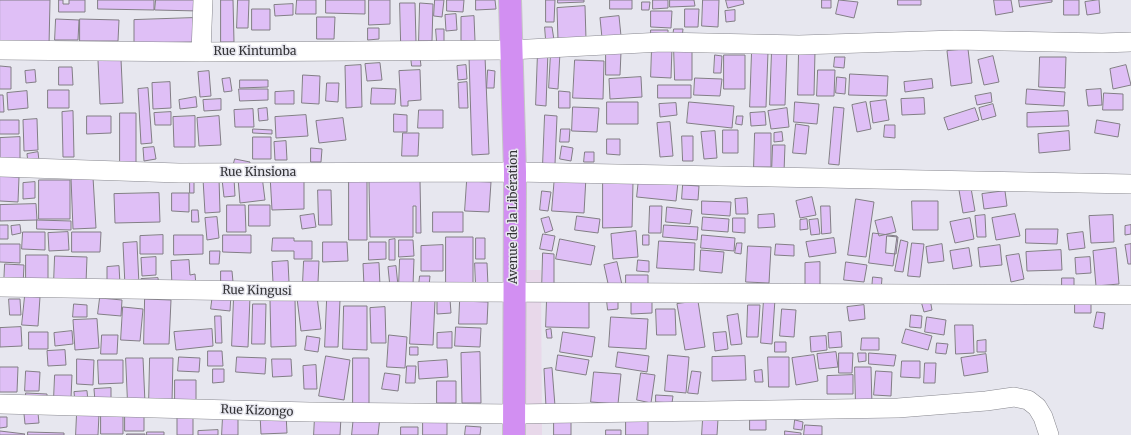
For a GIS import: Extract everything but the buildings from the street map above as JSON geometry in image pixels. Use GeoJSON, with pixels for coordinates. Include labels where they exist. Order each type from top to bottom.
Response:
{"type":"FeatureCollection","features":[{"type":"Feature","properties":{"kind":"highway","name":"Avenue de la Libération"},"geometry":{"type":"LineString","coordinates":[[510,0],[510,50],[515,172],[513,292],[514,435]]}},
{"type":"Feature","properties":{"kind":"street"},"geometry":{"type":"LineString","coordinates":[[201,52],[203,0]]}},
{"type":"Feature","properties":{"kind":"street","name":"Rue Kintumba"},"geometry":{"type":"LineString","coordinates":[[0,50],[201,52],[510,50],[662,42],[799,45],[955,40],[1102,43],[1131,42]]}},
{"type":"Feature","properties":{"kind":"street","name":"Rue Kinsiona"},"geometry":{"type":"LineString","coordinates":[[0,167],[178,173],[515,172],[1131,184]]}},
{"type":"Feature","properties":{"kind":"street","name":"Rue Kingusi"},"geometry":{"type":"LineString","coordinates":[[0,287],[513,292],[1131,295]]}},
{"type":"Feature","properties":{"kind":"street","name":"Rue Kizongo"},"geometry":{"type":"LineString","coordinates":[[0,404],[310,412],[514,414],[898,408],[986,401],[1014,397],[1028,400],[1037,407],[1049,435]]}},
{"type":"Feature","properties":{"kind":"shaded area"},"geometry":{"type":"Polygon","coordinates":[[[524,270],[541,270],[542,435],[526,435],[524,270]]]}}]}
